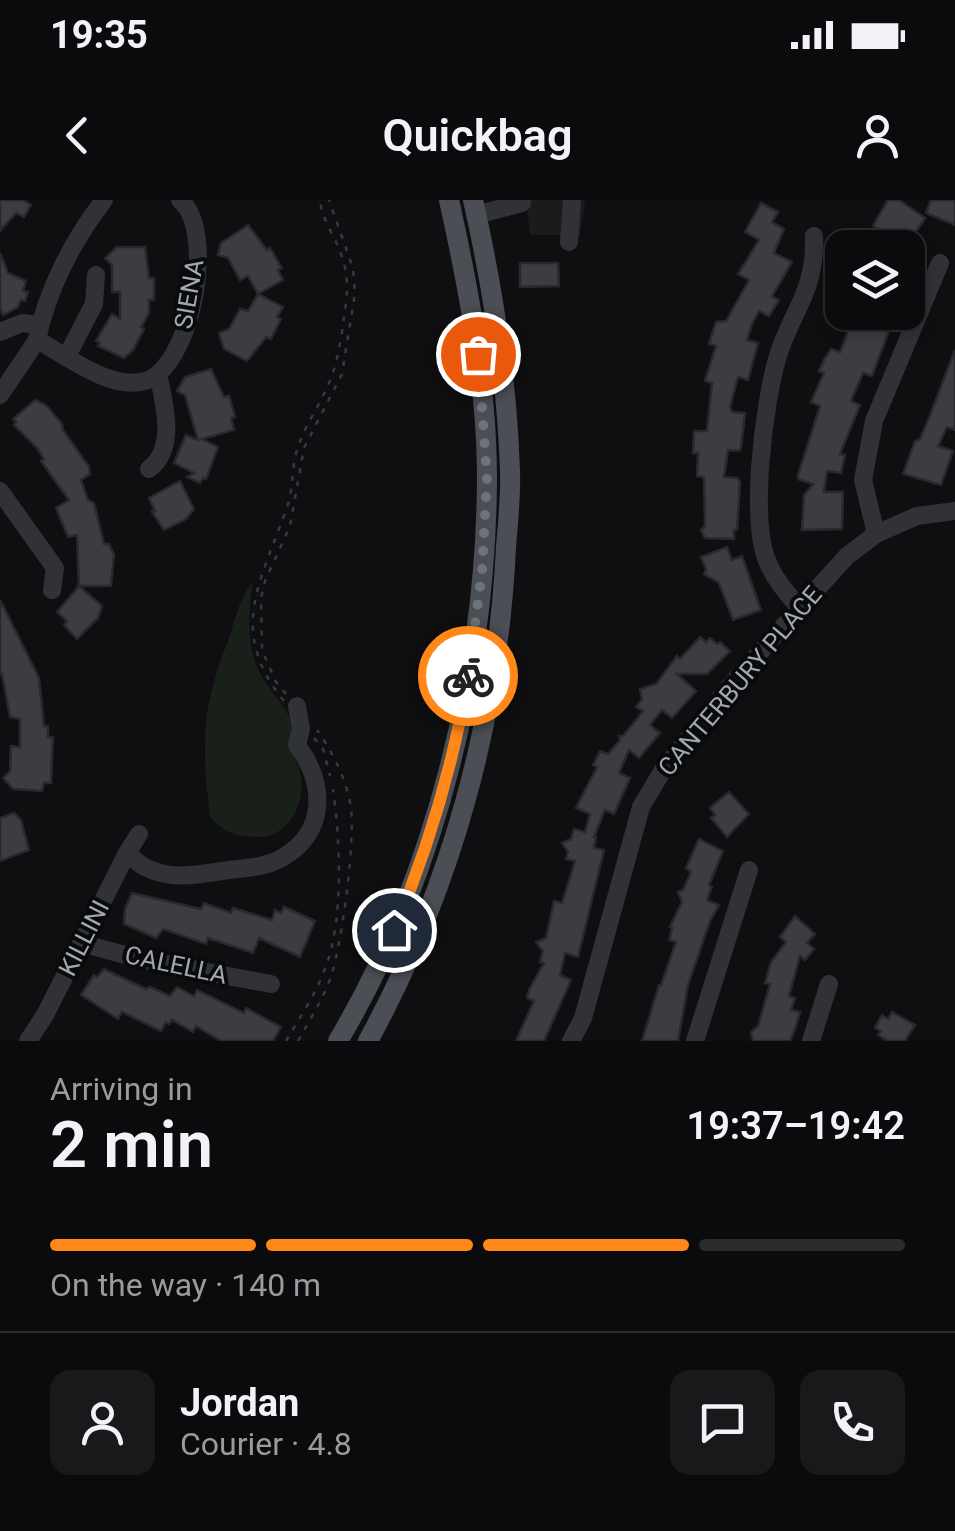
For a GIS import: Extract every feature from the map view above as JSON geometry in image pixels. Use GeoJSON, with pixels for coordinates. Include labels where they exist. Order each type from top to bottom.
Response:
{"type":"FeatureCollection","features":[{"type":"Feature","properties":{"kind":"main road"},"geometry":{"type":"LineString","coordinates":[[338,1041],[370,984],[418,875],[450,764],[473,644],[487,477],[478,354],[449,200]]}},
{"type":"Feature","properties":{"kind":"main road"},"geometry":{"type":"LineString","coordinates":[[368,1041],[392,996],[440,884],[473,776],[496,656],[504,584],[510,472],[498,346],[474,207],[454,221]]}},
{"type":"Feature","properties":{"kind":"street"},"geometry":{"type":"LineString","coordinates":[[0,395],[39,332],[64,263],[84,225],[104,200]]}},
{"type":"Feature","properties":{"kind":"street"},"geometry":{"type":"LineString","coordinates":[[568,242],[572,200]]}},
{"type":"Feature","properties":{"kind":"street","name":"SIENA"},"geometry":{"type":"LineString","coordinates":[[158,374],[174,356],[186,328],[196,275],[198,232],[185,202]]}},
{"type":"Feature","properties":{"kind":"street"},"geometry":{"type":"LineString","coordinates":[[474,207],[522,203]]}},
{"type":"Feature","properties":{"kind":"street"},"geometry":{"type":"LineString","coordinates":[[798,607],[767,562],[758,521],[766,406],[778,355],[806,297],[815,260],[814,236]]}},
{"type":"Feature","properties":{"kind":"street"},"geometry":{"type":"LineString","coordinates":[[876,534],[864,480],[874,421],[940,264]]}},
{"type":"Feature","properties":{"kind":"street"},"geometry":{"type":"LineString","coordinates":[[66,356],[94,304],[96,275]]}},
{"type":"Feature","properties":{"kind":"street"},"geometry":{"type":"LineString","coordinates":[[0,332],[22,323],[66,356],[107,378],[144,382],[158,374],[166,422],[164,444],[156,464],[149,469]]}},
{"type":"Feature","properties":{"kind":"street"},"geometry":{"type":"LineString","coordinates":[[0,491],[54,568],[52,590]]}},
{"type":"Feature","properties":{"kind":"street","name":"CANTERBURY PLACE"},"geometry":{"type":"LineString","coordinates":[[571,1041],[583,1018],[641,808],[663,770],[798,607],[847,556],[876,534],[917,516],[955,511]]}},
{"type":"Feature","properties":{"kind":"street"},"geometry":{"type":"LineString","coordinates":[[127,852],[144,867],[172,875],[258,866],[282,858],[305,839],[319,815],[318,783],[297,745],[304,718]]}},
{"type":"Feature","properties":{"kind":"street","name":"KILLINI"},"geometry":{"type":"LineString","coordinates":[[28,1041],[140,834]]}},
{"type":"Feature","properties":{"kind":"street"},"geometry":{"type":"LineString","coordinates":[[695,1041],[750,870]]}},
{"type":"Feature","properties":{"kind":"street","name":"CALELLA"},"geometry":{"type":"LineString","coordinates":[[82,942],[143,962],[188,966],[270,984]]}},
{"type":"Feature","properties":{"kind":"street"},"geometry":{"type":"LineString","coordinates":[[811,1041],[829,984]]}},
{"type":"Feature","properties":{"kind":"path"},"geometry":{"type":"LineString","coordinates":[[286,1041],[326,966],[337,900],[331,781],[323,749],[304,718],[272,687],[260,665],[253,618],[261,572],[288,504],[296,451],[331,379],[343,324],[348,286],[342,256],[320,200]]}},
{"type":"Feature","properties":{"kind":"path"},"geometry":{"type":"LineString","coordinates":[[298,1041],[331,977],[339,944],[351,809],[329,747],[276,682],[262,650],[261,598],[264,580],[290,526],[304,448],[342,374],[355,293],[354,268],[329,200]]}},
{"type":"Feature","properties":{"kind":"shaded area"},"geometry":{"type":"Polygon","coordinates":[[[526,200],[585,200],[580,235],[530,235],[526,200]]]}},
{"type":"Feature","properties":{"kind":"shaded area"},"geometry":{"type":"Polygon","coordinates":[[[253,582],[249,620],[254,659],[291,721],[292,748],[302,788],[297,809],[285,826],[257,837],[231,832],[210,816],[205,749],[208,710],[218,669],[240,605],[253,582]]]}},
{"type":"Feature","properties":{"kind":"building"},"geometry":{"type":"Polygon","coordinates":[[[0,200],[23,200],[31,205],[24,217],[16,213],[0,231],[0,200]]]}},
{"type":"Feature","properties":{"kind":"building"},"geometry":{"type":"Polygon","coordinates":[[[888,200],[899,200],[925,218],[917,230],[876,230],[873,226],[888,200]]]}},
{"type":"Feature","properties":{"kind":"building"},"geometry":{"type":"Polygon","coordinates":[[[931,200],[955,200],[955,225],[926,213],[931,200]]]}},
{"type":"Feature","properties":{"kind":"building"},"geometry":{"type":"Polygon","coordinates":[[[761,203],[778,212],[772,222],[784,229],[774,253],[792,262],[772,296],[779,300],[769,316],[759,311],[752,324],[747,340],[758,343],[748,380],[738,377],[730,407],[732,412],[745,413],[741,448],[728,450],[724,477],[740,482],[737,530],[734,539],[705,538],[701,530],[705,526],[704,477],[697,476],[694,431],[707,431],[712,383],[705,381],[716,346],[709,344],[716,322],[726,321],[749,280],[738,274],[759,240],[745,232],[761,203]]]}},
{"type":"Feature","properties":{"kind":"building"},"geometry":{"type":"Polygon","coordinates":[[[248,225],[282,268],[278,270],[283,280],[258,294],[248,276],[240,280],[228,258],[218,255],[221,243],[248,225]]]}},
{"type":"Feature","properties":{"kind":"building"},"geometry":{"type":"Polygon","coordinates":[[[117,247],[145,247],[149,278],[154,278],[154,300],[149,300],[149,313],[141,327],[144,329],[124,358],[98,346],[96,341],[112,314],[120,319],[120,292],[112,292],[112,265],[105,258],[117,247]]]}},
{"type":"Feature","properties":{"kind":"building"},"geometry":{"type":"Polygon","coordinates":[[[0,253],[8,273],[26,281],[23,291],[28,292],[25,301],[3,315],[0,308],[0,253]]]}},
{"type":"Feature","properties":{"kind":"building"},"geometry":{"type":"Polygon","coordinates":[[[520,263],[558,263],[559,286],[520,287],[520,263]]]}},
{"type":"Feature","properties":{"kind":"building"},"geometry":{"type":"Polygon","coordinates":[[[258,294],[283,307],[271,339],[266,337],[247,361],[224,349],[219,333],[229,329],[240,309],[248,311],[258,294]]]}},
{"type":"Feature","properties":{"kind":"building"},"geometry":{"type":"Polygon","coordinates":[[[848,330],[889,330],[872,376],[863,373],[851,401],[860,405],[840,454],[845,455],[841,473],[827,471],[824,492],[843,492],[842,529],[802,530],[804,495],[813,484],[798,479],[798,475],[820,406],[811,402],[824,373],[819,371],[824,360],[831,349],[840,352],[848,330]]]}},
{"type":"Feature","properties":{"kind":"building"},"geometry":{"type":"Polygon","coordinates":[[[955,350],[955,430],[947,427],[938,446],[953,451],[941,485],[903,474],[955,350]]]}},
{"type":"Feature","properties":{"kind":"building"},"geometry":{"type":"Polygon","coordinates":[[[211,369],[224,397],[229,396],[234,430],[202,439],[218,447],[206,479],[200,483],[187,477],[194,473],[174,463],[186,435],[198,440],[185,395],[177,391],[185,377],[211,369]]]}},
{"type":"Feature","properties":{"kind":"building"},"geometry":{"type":"Polygon","coordinates":[[[35,400],[46,405],[62,424],[89,467],[90,474],[81,480],[88,500],[94,503],[104,544],[109,544],[114,555],[111,586],[79,586],[77,535],[68,537],[56,508],[69,500],[41,461],[44,459],[37,448],[14,425],[13,419],[35,400]]]}},
{"type":"Feature","properties":{"kind":"building"},"geometry":{"type":"Polygon","coordinates":[[[180,481],[194,509],[186,519],[164,530],[152,512],[155,511],[149,498],[180,481]]]}},
{"type":"Feature","properties":{"kind":"building"},"geometry":{"type":"Polygon","coordinates":[[[727,547],[732,560],[742,556],[761,610],[733,620],[719,583],[704,574],[701,557],[727,547]]]}},
{"type":"Feature","properties":{"kind":"building"},"geometry":{"type":"Polygon","coordinates":[[[79,586],[102,606],[98,618],[77,639],[57,612],[79,586]]]}},
{"type":"Feature","properties":{"kind":"building"},"geometry":{"type":"Polygon","coordinates":[[[0,600],[39,678],[44,726],[48,726],[48,737],[53,737],[51,783],[44,783],[42,791],[13,789],[3,778],[10,771],[11,746],[20,747],[20,719],[10,717],[0,675],[0,600]]]}},
{"type":"Feature","properties":{"kind":"building"},"geometry":{"type":"Polygon","coordinates":[[[700,637],[706,642],[710,638],[720,642],[730,651],[707,674],[677,674],[696,691],[672,718],[662,710],[650,725],[660,733],[639,758],[629,750],[619,773],[630,778],[614,814],[605,810],[594,837],[594,848],[604,850],[578,957],[565,953],[560,975],[571,980],[544,1041],[516,1041],[534,1001],[527,998],[529,990],[544,963],[540,962],[543,951],[536,942],[546,938],[554,901],[562,903],[575,861],[566,859],[568,852],[562,843],[571,839],[574,829],[585,832],[590,814],[576,808],[597,767],[593,765],[600,751],[608,754],[643,711],[636,707],[642,699],[640,689],[656,684],[677,656],[680,659],[700,637]]]}},
{"type":"Feature","properties":{"kind":"building"},"geometry":{"type":"Polygon","coordinates":[[[729,792],[749,814],[727,837],[711,818],[715,815],[710,808],[729,792]]]}},
{"type":"Feature","properties":{"kind":"building"},"geometry":{"type":"Polygon","coordinates":[[[14,813],[21,820],[29,850],[0,861],[0,818],[14,813]]]}},
{"type":"Feature","properties":{"kind":"building"},"geometry":{"type":"Polygon","coordinates":[[[699,839],[723,851],[707,900],[719,905],[688,985],[678,1041],[642,1041],[676,942],[669,940],[670,927],[682,902],[678,892],[683,890],[691,872],[686,868],[699,839]]]}},
{"type":"Feature","properties":{"kind":"building"},"geometry":{"type":"Polygon","coordinates":[[[132,893],[201,909],[204,903],[231,913],[233,908],[272,920],[275,910],[281,913],[284,907],[315,921],[300,957],[259,938],[253,953],[208,938],[206,944],[163,929],[156,938],[124,924],[132,893]]]}},
{"type":"Feature","properties":{"kind":"building"},"geometry":{"type":"Polygon","coordinates":[[[795,916],[815,934],[807,943],[814,949],[805,960],[800,956],[789,996],[795,998],[791,1010],[800,1012],[796,1026],[790,1041],[753,1041],[751,1032],[758,1026],[770,984],[765,983],[771,962],[786,942],[780,937],[795,916]]]}},
{"type":"Feature","properties":{"kind":"building"},"geometry":{"type":"Polygon","coordinates":[[[104,969],[170,996],[177,987],[194,996],[197,990],[244,1013],[246,1008],[281,1027],[273,1041],[221,1041],[196,1026],[193,1032],[172,1020],[161,1031],[122,1012],[118,1019],[81,995],[94,975],[97,977],[104,969]]]}},
{"type":"Feature","properties":{"kind":"building"},"geometry":{"type":"Polygon","coordinates":[[[892,1012],[915,1025],[905,1041],[888,1041],[878,1035],[881,1031],[875,1028],[882,1015],[888,1019],[892,1012]]]}},
{"type":"Feature","properties":{"kind":"way so far"},"geometry":{"type":"LineString","coordinates":[[468,676],[482,572],[487,477],[478,354]]}},
{"type":"Feature","properties":{"kind":"route"},"geometry":{"type":"LineString","coordinates":[[394,930],[418,875],[450,764],[468,676]]}}]}
